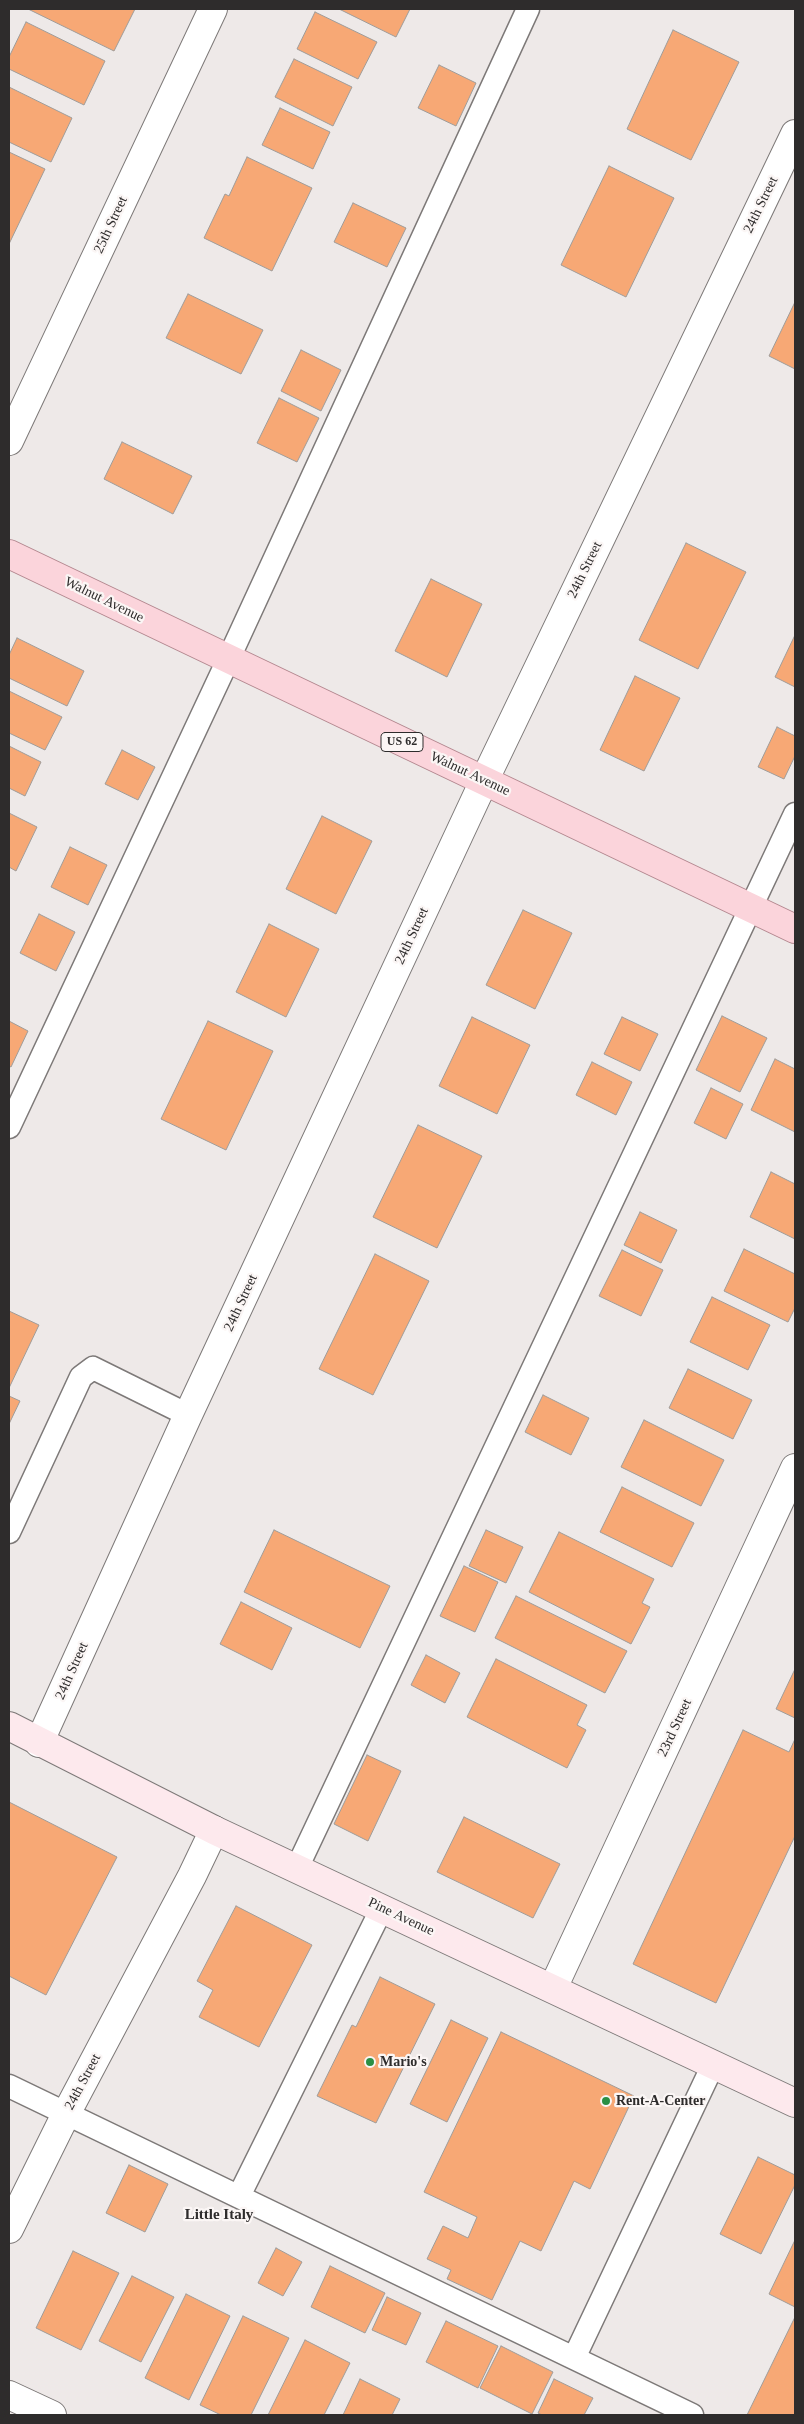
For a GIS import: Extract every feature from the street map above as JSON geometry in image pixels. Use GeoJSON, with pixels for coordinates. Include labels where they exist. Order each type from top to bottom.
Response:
{"type":"FeatureCollection","features":[{"type":"Feature","properties":{"kind":"main road","name":"Walnut Avenue"},"geometry":{"type":"LineString","coordinates":[[9,554],[795,929]]}},
{"type":"Feature","properties":{"kind":"main road","name":"Pine Avenue"},"geometry":{"type":"LineString","coordinates":[[9,1726],[214,1830],[795,2103]]}},
{"type":"Feature","properties":{"kind":"street","name":"25th Street"},"geometry":{"type":"LineString","coordinates":[[9,441],[213,9]]}},
{"type":"Feature","properties":{"kind":"street","name":"24th Street"},"geometry":{"type":"LineString","coordinates":[[39,1742],[188,1415],[484,781],[795,134]]}},
{"type":"Feature","properties":{"kind":"street","name":"23rd Street"},"geometry":{"type":"LineString","coordinates":[[553,1988],[795,1468]]}},
{"type":"Feature","properties":{"kind":"street","name":"24th Street"},"geometry":{"type":"LineString","coordinates":[[9,2229],[66,2114],[192,1876],[214,1830]]}},
{"type":"Feature","properties":{"kind":"street"},"geometry":{"type":"LineString","coordinates":[[9,2394],[52,2415]]}},
{"type":"Feature","properties":{"kind":"lane"},"geometry":{"type":"LineString","coordinates":[[9,1127],[228,660],[528,9]]}},
{"type":"Feature","properties":{"kind":"lane"},"geometry":{"type":"LineString","coordinates":[[297,1868],[795,814]]}},
{"type":"Feature","properties":{"kind":"lane"},"geometry":{"type":"LineString","coordinates":[[9,1532],[81,1378],[92,1368],[188,1415]]}},
{"type":"Feature","properties":{"kind":"lane"},"geometry":{"type":"LineString","coordinates":[[239,2196],[382,1908]]}},
{"type":"Feature","properties":{"kind":"lane"},"geometry":{"type":"LineString","coordinates":[[574,2358],[714,2064]]}},
{"type":"Feature","properties":{"kind":"lane"},"geometry":{"type":"LineString","coordinates":[[9,2086],[692,2415]]}},
{"type":"Feature","properties":{"kind":"building"},"geometry":{"type":"Polygon","coordinates":[[[28,9],[135,9],[114,51],[28,9]]]}},
{"type":"Feature","properties":{"kind":"building"},"geometry":{"type":"Polygon","coordinates":[[[339,9],[410,9],[396,37],[339,9]]]}},
{"type":"Feature","properties":{"kind":"building"},"geometry":{"type":"Polygon","coordinates":[[[315,12],[377,42],[358,79],[297,49],[315,12]]]}},
{"type":"Feature","properties":{"kind":"building"},"geometry":{"type":"Polygon","coordinates":[[[26,22],[105,61],[84,105],[9,69],[9,57],[26,22]]]}},
{"type":"Feature","properties":{"kind":"building"},"geometry":{"type":"Polygon","coordinates":[[[673,30],[739,62],[691,160],[627,129],[673,30]]]}},
{"type":"Feature","properties":{"kind":"building"},"geometry":{"type":"Polygon","coordinates":[[[294,59],[352,87],[333,126],[275,97],[294,59]]]}},
{"type":"Feature","properties":{"kind":"building"},"geometry":{"type":"Polygon","coordinates":[[[439,65],[476,83],[456,126],[418,108],[439,65]]]}},
{"type":"Feature","properties":{"kind":"building"},"geometry":{"type":"Polygon","coordinates":[[[9,87],[72,118],[51,162],[9,142],[9,87]]]}},
{"type":"Feature","properties":{"kind":"building"},"geometry":{"type":"Polygon","coordinates":[[[280,108],[330,132],[313,169],[262,145],[280,108]]]}},
{"type":"Feature","properties":{"kind":"building"},"geometry":{"type":"Polygon","coordinates":[[[9,152],[45,169],[9,244],[9,152]]]}},
{"type":"Feature","properties":{"kind":"building"},"geometry":{"type":"Polygon","coordinates":[[[247,157],[312,188],[272,271],[204,238],[225,194],[229,196],[247,157]]]}},
{"type":"Feature","properties":{"kind":"building"},"geometry":{"type":"Polygon","coordinates":[[[609,166],[674,198],[626,297],[561,265],[609,166]]]}},
{"type":"Feature","properties":{"kind":"building"},"geometry":{"type":"Polygon","coordinates":[[[353,203],[406,228],[387,267],[334,242],[353,203]]]}},
{"type":"Feature","properties":{"kind":"building"},"geometry":{"type":"Polygon","coordinates":[[[188,294],[263,330],[241,374],[166,338],[188,294]]]}},
{"type":"Feature","properties":{"kind":"building"},"geometry":{"type":"Polygon","coordinates":[[[795,302],[795,369],[769,356],[795,302]]]}},
{"type":"Feature","properties":{"kind":"building"},"geometry":{"type":"Polygon","coordinates":[[[301,350],[341,370],[321,411],[281,391],[301,350]]]}},
{"type":"Feature","properties":{"kind":"building"},"geometry":{"type":"Polygon","coordinates":[[[279,398],[319,418],[297,462],[257,443],[279,398]]]}},
{"type":"Feature","properties":{"kind":"building"},"geometry":{"type":"Polygon","coordinates":[[[122,442],[192,476],[173,514],[104,479],[122,442]]]}},
{"type":"Feature","properties":{"kind":"building"},"geometry":{"type":"Polygon","coordinates":[[[686,543],[746,572],[698,669],[639,640],[686,543]]]}},
{"type":"Feature","properties":{"kind":"building"},"geometry":{"type":"Polygon","coordinates":[[[431,579],[482,604],[447,677],[395,651],[431,579]]]}},
{"type":"Feature","properties":{"kind":"building"},"geometry":{"type":"Polygon","coordinates":[[[795,635],[795,687],[775,677],[795,635]]]}},
{"type":"Feature","properties":{"kind":"building"},"geometry":{"type":"Polygon","coordinates":[[[17,638],[84,671],[67,706],[9,678],[9,655],[17,638]]]}},
{"type":"Feature","properties":{"kind":"building"},"geometry":{"type":"Polygon","coordinates":[[[635,676],[680,698],[644,771],[600,750],[635,676]]]}},
{"type":"Feature","properties":{"kind":"building"},"geometry":{"type":"Polygon","coordinates":[[[9,691],[62,717],[45,750],[9,733],[9,691]]]}},
{"type":"Feature","properties":{"kind":"building"},"geometry":{"type":"Polygon","coordinates":[[[777,727],[795,736],[795,756],[784,779],[758,767],[777,727]]]}},
{"type":"Feature","properties":{"kind":"building"},"geometry":{"type":"Polygon","coordinates":[[[9,746],[41,762],[25,796],[9,788],[9,746]]]}},
{"type":"Feature","properties":{"kind":"building"},"geometry":{"type":"Polygon","coordinates":[[[122,750],[155,767],[138,800],[105,784],[122,750]]]}},
{"type":"Feature","properties":{"kind":"building"},"geometry":{"type":"Polygon","coordinates":[[[9,813],[37,827],[16,871],[9,867],[9,813]]]}},
{"type":"Feature","properties":{"kind":"building"},"geometry":{"type":"Polygon","coordinates":[[[322,816],[372,841],[336,914],[286,889],[322,816]]]}},
{"type":"Feature","properties":{"kind":"building"},"geometry":{"type":"Polygon","coordinates":[[[70,847],[107,865],[88,905],[51,887],[70,847]]]}},
{"type":"Feature","properties":{"kind":"building"},"geometry":{"type":"Polygon","coordinates":[[[523,910],[572,933],[535,1009],[486,985],[523,910]]]}},
{"type":"Feature","properties":{"kind":"building"},"geometry":{"type":"Polygon","coordinates":[[[39,914],[75,932],[56,971],[20,953],[39,914]]]}},
{"type":"Feature","properties":{"kind":"building"},"geometry":{"type":"Polygon","coordinates":[[[269,924],[319,949],[286,1017],[236,992],[269,924]]]}},
{"type":"Feature","properties":{"kind":"building"},"geometry":{"type":"Polygon","coordinates":[[[722,1016],[767,1038],[740,1092],[696,1070],[722,1016]]]}},
{"type":"Feature","properties":{"kind":"building"},"geometry":{"type":"Polygon","coordinates":[[[472,1017],[530,1045],[497,1114],[439,1086],[472,1017]]]}},
{"type":"Feature","properties":{"kind":"building"},"geometry":{"type":"Polygon","coordinates":[[[622,1017],[658,1034],[640,1071],[604,1054],[622,1017]]]}},
{"type":"Feature","properties":{"kind":"building"},"geometry":{"type":"Polygon","coordinates":[[[9,1021],[28,1031],[11,1067],[9,1066],[9,1021]]]}},
{"type":"Feature","properties":{"kind":"building"},"geometry":{"type":"Polygon","coordinates":[[[208,1021],[273,1051],[226,1150],[161,1119],[208,1021]]]}},
{"type":"Feature","properties":{"kind":"building"},"geometry":{"type":"Polygon","coordinates":[[[775,1059],[795,1069],[795,1132],[751,1110],[775,1059]]]}},
{"type":"Feature","properties":{"kind":"building"},"geometry":{"type":"Polygon","coordinates":[[[592,1062],[632,1082],[616,1115],[576,1095],[592,1062]]]}},
{"type":"Feature","properties":{"kind":"building"},"geometry":{"type":"Polygon","coordinates":[[[711,1088],[743,1104],[726,1139],[694,1123],[711,1088]]]}},
{"type":"Feature","properties":{"kind":"building"},"geometry":{"type":"Polygon","coordinates":[[[418,1125],[482,1156],[437,1248],[373,1217],[418,1125]]]}},
{"type":"Feature","properties":{"kind":"building"},"geometry":{"type":"Polygon","coordinates":[[[771,1172],[795,1184],[795,1239],[750,1217],[771,1172]]]}},
{"type":"Feature","properties":{"kind":"building"},"geometry":{"type":"Polygon","coordinates":[[[640,1212],[677,1230],[661,1263],[624,1245],[640,1212]]]}},
{"type":"Feature","properties":{"kind":"building"},"geometry":{"type":"Polygon","coordinates":[[[744,1249],[795,1274],[795,1308],[788,1322],[724,1291],[744,1249]]]}},
{"type":"Feature","properties":{"kind":"building"},"geometry":{"type":"Polygon","coordinates":[[[622,1250],[663,1270],[641,1316],[599,1296],[622,1250]]]}},
{"type":"Feature","properties":{"kind":"building"},"geometry":{"type":"Polygon","coordinates":[[[375,1254],[429,1281],[373,1395],[319,1369],[375,1254]]]}},
{"type":"Feature","properties":{"kind":"building"},"geometry":{"type":"Polygon","coordinates":[[[712,1297],[770,1325],[748,1370],[690,1342],[712,1297]]]}},
{"type":"Feature","properties":{"kind":"building"},"geometry":{"type":"Polygon","coordinates":[[[9,1311],[39,1325],[9,1388],[9,1311]]]}},
{"type":"Feature","properties":{"kind":"building"},"geometry":{"type":"Polygon","coordinates":[[[688,1369],[752,1400],[733,1439],[669,1408],[688,1369]]]}},
{"type":"Feature","properties":{"kind":"building"},"geometry":{"type":"Polygon","coordinates":[[[543,1395],[589,1418],[571,1455],[525,1432],[543,1395]]]}},
{"type":"Feature","properties":{"kind":"building"},"geometry":{"type":"Polygon","coordinates":[[[9,1396],[20,1401],[9,1424],[9,1396]]]}},
{"type":"Feature","properties":{"kind":"building"},"geometry":{"type":"Polygon","coordinates":[[[644,1420],[724,1460],[701,1506],[621,1467],[644,1420]]]}},
{"type":"Feature","properties":{"kind":"building"},"geometry":{"type":"Polygon","coordinates":[[[622,1487],[694,1523],[672,1567],[600,1532],[622,1487]]]}},
{"type":"Feature","properties":{"kind":"building"},"geometry":{"type":"Polygon","coordinates":[[[274,1530],[390,1586],[360,1648],[244,1592],[274,1530]]]}},
{"type":"Feature","properties":{"kind":"building"},"geometry":{"type":"Polygon","coordinates":[[[486,1530],[523,1547],[506,1583],[469,1566],[486,1530]]]}},
{"type":"Feature","properties":{"kind":"building"},"geometry":{"type":"Polygon","coordinates":[[[559,1532],[654,1579],[642,1603],[650,1607],[631,1644],[529,1592],[559,1532]]]}},
{"type":"Feature","properties":{"kind":"building"},"geometry":{"type":"Polygon","coordinates":[[[464,1566],[498,1582],[475,1632],[440,1616],[464,1566]]]}},
{"type":"Feature","properties":{"kind":"building"},"geometry":{"type":"Polygon","coordinates":[[[516,1596],[627,1651],[605,1693],[495,1638],[516,1596]]]}},
{"type":"Feature","properties":{"kind":"building"},"geometry":{"type":"Polygon","coordinates":[[[241,1602],[292,1628],[272,1670],[220,1644],[241,1602]]]}},
{"type":"Feature","properties":{"kind":"building"},"geometry":{"type":"Polygon","coordinates":[[[426,1655],[460,1673],[445,1703],[411,1685],[426,1655]]]}},
{"type":"Feature","properties":{"kind":"building"},"geometry":{"type":"Polygon","coordinates":[[[496,1659],[587,1705],[577,1725],[586,1730],[567,1768],[467,1717],[496,1659]]]}},
{"type":"Feature","properties":{"kind":"building"},"geometry":{"type":"Polygon","coordinates":[[[795,1669],[795,1718],[776,1709],[795,1669]]]}},
{"type":"Feature","properties":{"kind":"building"},"geometry":{"type":"Polygon","coordinates":[[[743,1730],[789,1752],[795,1739],[795,1836],[716,2003],[633,1964],[743,1730]]]}},
{"type":"Feature","properties":{"kind":"building"},"geometry":{"type":"Polygon","coordinates":[[[367,1755],[401,1771],[368,1841],[334,1824],[367,1755]]]}},
{"type":"Feature","properties":{"kind":"building"},"geometry":{"type":"Polygon","coordinates":[[[9,1802],[117,1857],[46,1995],[9,1976],[9,1802]]]}},
{"type":"Feature","properties":{"kind":"building"},"geometry":{"type":"Polygon","coordinates":[[[464,1817],[560,1864],[533,1918],[437,1872],[464,1817]]]}},
{"type":"Feature","properties":{"kind":"building"},"geometry":{"type":"Polygon","coordinates":[[[236,1906],[312,1945],[259,2047],[199,2017],[213,1990],[197,1981],[236,1906]]]}},
{"type":"Feature","properties":{"kind":"building","name":"Mario's"},"geometry":{"type":"Polygon","coordinates":[[[380,1977],[435,2004],[376,2123],[317,2096],[352,2025],[356,2027],[380,1977]]]}},
{"type":"Feature","properties":{"kind":"building"},"geometry":{"type":"Polygon","coordinates":[[[451,2020],[488,2038],[447,2122],[410,2104],[451,2020]]]}},
{"type":"Feature","properties":{"kind":"building"},"geometry":{"type":"Polygon","coordinates":[[[501,2032],[634,2096],[590,2189],[574,2181],[541,2251],[520,2241],[492,2300],[447,2279],[451,2270],[427,2259],[443,2226],[468,2238],[477,2217],[424,2192],[501,2032]]]}},
{"type":"Feature","properties":{"kind":"building"},"geometry":{"type":"Polygon","coordinates":[[[758,2157],[795,2175],[795,2185],[761,2254],[720,2234],[758,2157]]]}},
{"type":"Feature","properties":{"kind":"building"},"geometry":{"type":"Polygon","coordinates":[[[129,2165],[168,2184],[145,2232],[106,2213],[129,2165]]]}},
{"type":"Feature","properties":{"kind":"building"},"geometry":{"type":"Polygon","coordinates":[[[795,2240],[795,2307],[769,2294],[795,2240]]]}},
{"type":"Feature","properties":{"kind":"building"},"geometry":{"type":"Polygon","coordinates":[[[276,2248],[302,2262],[283,2296],[258,2283],[276,2248]]]}},
{"type":"Feature","properties":{"kind":"building"},"geometry":{"type":"Polygon","coordinates":[[[73,2251],[119,2273],[81,2350],[36,2328],[73,2251]]]}},
{"type":"Feature","properties":{"kind":"building"},"geometry":{"type":"Polygon","coordinates":[[[330,2266],[385,2293],[365,2333],[311,2307],[330,2266]]]}},
{"type":"Feature","properties":{"kind":"building"},"geometry":{"type":"Polygon","coordinates":[[[132,2276],[174,2297],[141,2362],[99,2341],[132,2276]]]}},
{"type":"Feature","properties":{"kind":"building"},"geometry":{"type":"Polygon","coordinates":[[[186,2294],[230,2316],[189,2400],[145,2378],[186,2294]]]}},
{"type":"Feature","properties":{"kind":"building"},"geometry":{"type":"Polygon","coordinates":[[[387,2297],[421,2313],[406,2345],[372,2330],[387,2297]]]}},
{"type":"Feature","properties":{"kind":"building"},"geometry":{"type":"Polygon","coordinates":[[[243,2316],[289,2338],[251,2415],[221,2415],[200,2405],[243,2316]]]}},
{"type":"Feature","properties":{"kind":"building"},"geometry":{"type":"Polygon","coordinates":[[[795,2317],[795,2415],[747,2415],[795,2317]]]}},
{"type":"Feature","properties":{"kind":"building"},"geometry":{"type":"Polygon","coordinates":[[[446,2321],[498,2346],[478,2388],[426,2362],[446,2321]]]}},
{"type":"Feature","properties":{"kind":"building"},"geometry":{"type":"Polygon","coordinates":[[[305,2340],[350,2363],[324,2415],[268,2415],[305,2340]]]}},
{"type":"Feature","properties":{"kind":"building"},"geometry":{"type":"Polygon","coordinates":[[[501,2346],[553,2372],[532,2414],[480,2388],[501,2346]]]}},
{"type":"Feature","properties":{"kind":"building"},"geometry":{"type":"Polygon","coordinates":[[[360,2379],[400,2399],[392,2415],[343,2415],[360,2379]]]}},
{"type":"Feature","properties":{"kind":"building"},"geometry":{"type":"Polygon","coordinates":[[[554,2379],[593,2398],[584,2415],[542,2415],[538,2413],[554,2379]]]}},
{"type":"Feature","properties":{"kind":"place","name":"Mario's"},"geometry":{"type":"Point","coordinates":[370,2062]}},
{"type":"Feature","properties":{"kind":"place","name":"Rent-A-Center"},"geometry":{"type":"Point","coordinates":[606,2101]}},
{"type":"Feature","properties":{"kind":"district","name":"Little Italy"},"geometry":{"type":"Point","coordinates":[219,2215]}}]}
